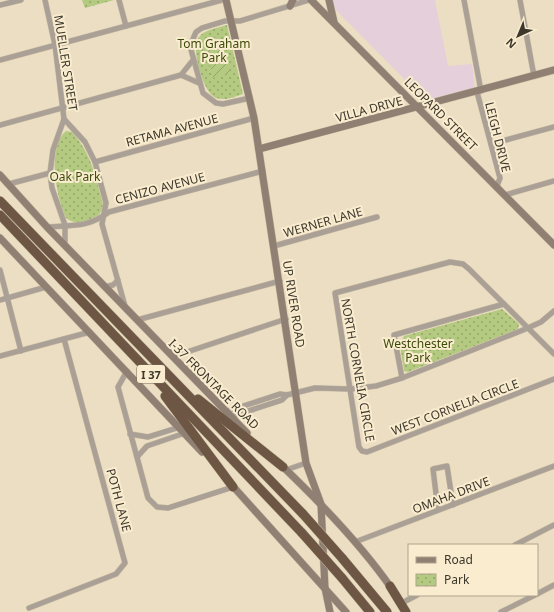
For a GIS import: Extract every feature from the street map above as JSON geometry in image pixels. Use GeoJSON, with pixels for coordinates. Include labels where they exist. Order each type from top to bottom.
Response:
{"type":"FeatureCollection","features":[{"type":"Feature","properties":{"kind":"highway"},"geometry":{"type":"LineString","coordinates":[[0,193],[37,235],[47,250]]}},
{"type":"Feature","properties":{"kind":"highway","name":"I 37"},"geometry":{"type":"LineString","coordinates":[[0,201],[303,514],[342,558],[386,612]]}},
{"type":"Feature","properties":{"kind":"highway","name":"I 37"},"geometry":{"type":"LineString","coordinates":[[2,217],[302,532],[370,612]]}},
{"type":"Feature","properties":{"kind":"highway"},"geometry":{"type":"LineString","coordinates":[[152,374],[162,392],[233,487]]}},
{"type":"Feature","properties":{"kind":"highway"},"geometry":{"type":"LineString","coordinates":[[170,376],[284,468]]}},
{"type":"Feature","properties":{"kind":"highway"},"geometry":{"type":"LineString","coordinates":[[390,586],[408,612]]}},
{"type":"Feature","properties":{"kind":"main road","name":"UP RIVER ROAD"},"geometry":{"type":"LineString","coordinates":[[226,0],[254,118],[286,319],[306,463],[321,504],[325,588],[330,612]]}},
{"type":"Feature","properties":{"kind":"main road","name":"LEOPARD STREET"},"geometry":{"type":"LineString","coordinates":[[310,0],[419,107],[554,245]]}},
{"type":"Feature","properties":{"kind":"main road"},"geometry":{"type":"LineString","coordinates":[[328,0],[334,22]]}},
{"type":"Feature","properties":{"kind":"main road","name":"VILLA DRIVE"},"geometry":{"type":"LineString","coordinates":[[259,149],[554,70]]}},
{"type":"Feature","properties":{"kind":"main road","name":"I-37 FRONTAGE ROAD"},"geometry":{"type":"LineString","coordinates":[[0,175],[65,246],[228,415],[321,504],[355,542],[390,586],[408,612]]}},
{"type":"Feature","properties":{"kind":"main road"},"geometry":{"type":"LineString","coordinates":[[2,242],[183,430],[346,612]]}},
{"type":"Feature","properties":{"kind":"street"},"geometry":{"type":"LineString","coordinates":[[0,5],[21,0]]}},
{"type":"Feature","properties":{"kind":"street","name":"MUELLER STREET"},"geometry":{"type":"LineString","coordinates":[[45,0],[55,45],[64,119],[53,150],[50,173],[55,195],[65,225],[65,246]]}},
{"type":"Feature","properties":{"kind":"street"},"geometry":{"type":"LineString","coordinates":[[119,0],[126,26]]}},
{"type":"Feature","properties":{"kind":"street"},"geometry":{"type":"LineString","coordinates":[[0,60],[222,0]]}},
{"type":"Feature","properties":{"kind":"street"},"geometry":{"type":"LineString","coordinates":[[250,98],[223,104],[216,103],[203,93],[190,46],[196,32],[202,28],[225,21],[240,20],[292,3],[310,0]]}},
{"type":"Feature","properties":{"kind":"street","name":"LEIGH DRIVE"},"geometry":{"type":"LineString","coordinates":[[464,0],[479,91],[500,178],[497,186]]}},
{"type":"Feature","properties":{"kind":"street"},"geometry":{"type":"LineString","coordinates":[[520,0],[534,76]]}},
{"type":"Feature","properties":{"kind":"street"},"geometry":{"type":"LineString","coordinates":[[0,125],[181,75],[193,60]]}},
{"type":"Feature","properties":{"kind":"street"},"geometry":{"type":"LineString","coordinates":[[181,75],[199,83]]}},
{"type":"Feature","properties":{"kind":"street","name":"RETAMA AVENUE"},"geometry":{"type":"LineString","coordinates":[[95,162],[254,118]]}},
{"type":"Feature","properties":{"kind":"street"},"geometry":{"type":"LineString","coordinates":[[64,119],[85,142],[95,162],[106,203],[102,224],[126,309]]}},
{"type":"Feature","properties":{"kind":"street"},"geometry":{"type":"LineString","coordinates":[[491,144],[554,127]]}},
{"type":"Feature","properties":{"kind":"street","name":"CENIZO AVENUE"},"geometry":{"type":"LineString","coordinates":[[47,227],[83,225],[95,222],[109,212],[263,171]]}},
{"type":"Feature","properties":{"kind":"street"},"geometry":{"type":"LineString","coordinates":[[9,184],[50,173]]}},
{"type":"Feature","properties":{"kind":"street"},"geometry":{"type":"LineString","coordinates":[[505,195],[554,181]]}},
{"type":"Feature","properties":{"kind":"street","name":"WERNER LANE"},"geometry":{"type":"LineString","coordinates":[[274,246],[377,217]]}},
{"type":"Feature","properties":{"kind":"street","name":"NORTH CORNELIA CIRCLE"},"geometry":{"type":"LineString","coordinates":[[362,451],[359,447],[334,293],[450,262],[463,264],[504,304]]}},
{"type":"Feature","properties":{"kind":"street"},"geometry":{"type":"LineString","coordinates":[[0,270],[21,351]]}},
{"type":"Feature","properties":{"kind":"street"},"geometry":{"type":"LineString","coordinates":[[104,287],[113,285],[118,280]]}},
{"type":"Feature","properties":{"kind":"street"},"geometry":{"type":"LineString","coordinates":[[137,320],[280,281]]}},
{"type":"Feature","properties":{"kind":"street"},"geometry":{"type":"LineString","coordinates":[[0,300],[46,287]]}},
{"type":"Feature","properties":{"kind":"street"},"geometry":{"type":"LineString","coordinates":[[402,378],[394,335],[504,304],[554,354]]}},
{"type":"Feature","properties":{"kind":"street"},"geometry":{"type":"LineString","coordinates":[[228,415],[282,400],[287,395],[296,392],[315,388],[350,389],[376,386],[402,378],[528,328],[541,322],[554,310]]}},
{"type":"Feature","properties":{"kind":"street"},"geometry":{"type":"LineString","coordinates":[[172,357],[286,319]]}},
{"type":"Feature","properties":{"kind":"street"},"geometry":{"type":"LineString","coordinates":[[0,356],[90,332]]}},
{"type":"Feature","properties":{"kind":"street","name":"POTH LANE"},"geometry":{"type":"LineString","coordinates":[[29,608],[116,574],[125,563],[64,339]]}},
{"type":"Feature","properties":{"kind":"street"},"geometry":{"type":"LineString","coordinates":[[127,372],[118,387],[148,498],[157,507],[168,508],[233,487]]}},
{"type":"Feature","properties":{"kind":"street","name":"WEST CORNELIA CIRCLE"},"geometry":{"type":"LineString","coordinates":[[362,451],[367,452],[554,379]]}},
{"type":"Feature","properties":{"kind":"street"},"geometry":{"type":"LineString","coordinates":[[130,434],[142,438],[183,430]]}},
{"type":"Feature","properties":{"kind":"street"},"geometry":{"type":"LineString","coordinates":[[137,458],[144,448],[183,430]]}},
{"type":"Feature","properties":{"kind":"street"},"geometry":{"type":"LineString","coordinates":[[153,436],[156,442]]}},
{"type":"Feature","properties":{"kind":"street"},"geometry":{"type":"LineString","coordinates":[[284,468],[306,463]]}},
{"type":"Feature","properties":{"kind":"street"},"geometry":{"type":"LineString","coordinates":[[438,510],[433,469],[446,466],[453,504]]}},
{"type":"Feature","properties":{"kind":"street","name":"OMAHA DRIVE"},"geometry":{"type":"LineString","coordinates":[[355,542],[554,466]]}},
{"type":"Feature","properties":{"kind":"street"},"geometry":{"type":"LineString","coordinates":[[517,544],[554,525]]}},
{"type":"Feature","properties":{"kind":"street"},"geometry":{"type":"LineString","coordinates":[[538,593],[554,585]]}},
{"type":"Feature","properties":{"kind":"street"},"geometry":{"type":"LineString","coordinates":[[402,603],[415,596]]}},
{"type":"Feature","properties":{"kind":"street"},"geometry":{"type":"LineString","coordinates":[[501,612],[532,596]]}},
{"type":"Feature","properties":{"kind":"shaded area"},"geometry":{"type":"Polygon","coordinates":[[[332,0],[435,0],[448,66],[472,64],[475,88],[425,100],[334,8],[332,0]]]}},
{"type":"Feature","properties":{"kind":"green space"},"geometry":{"type":"Polygon","coordinates":[[[82,0],[114,0],[85,8],[82,0]]]}},
{"type":"Feature","properties":{"kind":"green space","name":"Tom Graham Park"},"geometry":{"type":"Polygon","coordinates":[[[227,25],[243,94],[230,98],[219,99],[211,94],[207,88],[199,70],[196,50],[199,37],[202,34],[212,29],[227,25]]]}},
{"type":"Feature","properties":{"kind":"green space"},"geometry":{"type":"Polygon","coordinates":[[[222,39],[230,73],[213,78],[205,43],[222,39]]]}},
{"type":"Feature","properties":{"kind":"green space","name":"Oak Park"},"geometry":{"type":"Polygon","coordinates":[[[66,131],[72,132],[84,148],[92,166],[103,204],[99,215],[89,221],[77,222],[66,218],[59,199],[55,173],[56,149],[60,139],[66,131]]]}},
{"type":"Feature","properties":{"kind":"green space","name":"Westchester Park"},"geometry":{"type":"Polygon","coordinates":[[[502,309],[519,324],[518,329],[408,372],[404,371],[400,345],[404,336],[502,309]]]}}]}
